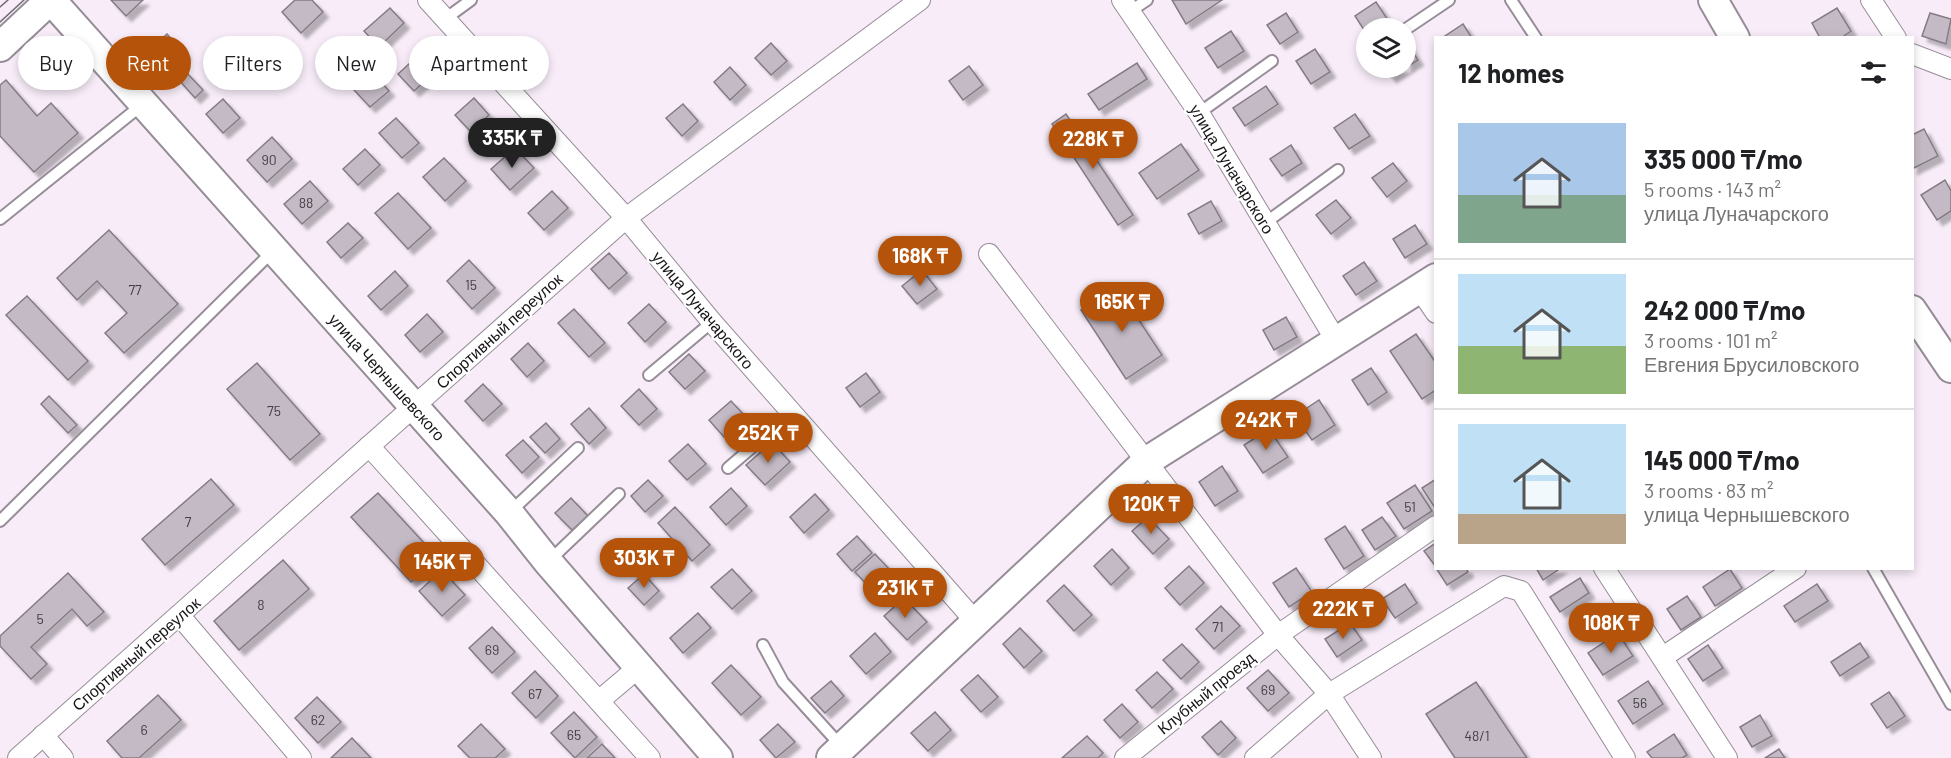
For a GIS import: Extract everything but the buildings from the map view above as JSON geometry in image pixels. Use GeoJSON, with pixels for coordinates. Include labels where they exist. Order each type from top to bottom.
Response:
{"type":"FeatureCollection","features":[{"type":"Feature","properties":{"kind":"street"},"geometry":{"type":"LineString","coordinates":[[0,47],[51,0]]}},
{"type":"Feature","properties":{"kind":"street","name":"улица Чернышевского"},"geometry":{"type":"LineString","coordinates":[[51,0],[509,513],[548,562],[718,758]]}},
{"type":"Feature","properties":{"kind":"street","name":"улица Луначарского"},"geometry":{"type":"LineString","coordinates":[[428,0],[626,218],[712,322],[975,621]]}},
{"type":"Feature","properties":{"kind":"street","name":"Спортивный переулок"},"geometry":{"type":"LineString","coordinates":[[18,758],[626,218],[920,0]]}},
{"type":"Feature","properties":{"kind":"street"},"geometry":{"type":"LineString","coordinates":[[1713,0],[1734,36]]}},
{"type":"Feature","properties":{"kind":"street"},"geometry":{"type":"LineString","coordinates":[[1871,0],[1895,36]]}},
{"type":"Feature","properties":{"kind":"street","name":"улица Луначарского"},"geometry":{"type":"LineString","coordinates":[[1126,6],[1199,113],[1337,342]]}},
{"type":"Feature","properties":{"kind":"street"},"geometry":{"type":"LineString","coordinates":[[1914,55],[1951,69]]}},
{"type":"Feature","properties":{"kind":"street"},"geometry":{"type":"LineString","coordinates":[[989,254],[1278,635],[1329,694],[1371,758]]}},
{"type":"Feature","properties":{"kind":"street"},"geometry":{"type":"LineString","coordinates":[[836,753],[1147,461],[1427,283],[1434,306]]}},
{"type":"Feature","properties":{"kind":"street"},"geometry":{"type":"LineString","coordinates":[[1914,313],[1951,368]]}},
{"type":"Feature","properties":{"kind":"street"},"geometry":{"type":"LineString","coordinates":[[369,447],[650,758]]}},
{"type":"Feature","properties":{"kind":"street","name":"Клубный проезд"},"geometry":{"type":"LineString","coordinates":[[1125,758],[1278,635],[1434,527]]}},
{"type":"Feature","properties":{"kind":"street"},"geometry":{"type":"LineString","coordinates":[[1605,570],[1727,758]]}},
{"type":"Feature","properties":{"kind":"street"},"geometry":{"type":"LineString","coordinates":[[1663,657],[1793,570]]}},
{"type":"Feature","properties":{"kind":"street"},"geometry":{"type":"LineString","coordinates":[[1256,758],[1329,694],[1504,586],[1521,591],[1625,758]]}},
{"type":"Feature","properties":{"kind":"street"},"geometry":{"type":"LineString","coordinates":[[179,615],[301,758]]}},
{"type":"Feature","properties":{"kind":"street"},"geometry":{"type":"LineString","coordinates":[[600,700],[639,667]]}},
{"type":"Feature","properties":{"kind":"street"},"geometry":{"type":"LineString","coordinates":[[43,735],[63,758]]}},
{"type":"Feature","properties":{"kind":"lane"},"geometry":{"type":"LineString","coordinates":[[444,19],[471,0]]}},
{"type":"Feature","properties":{"kind":"lane"},"geometry":{"type":"LineString","coordinates":[[1126,6],[1147,0]]}},
{"type":"Feature","properties":{"kind":"lane"},"geometry":{"type":"LineString","coordinates":[[1416,22],[1449,0]]}},
{"type":"Feature","properties":{"kind":"lane"},"geometry":{"type":"LineString","coordinates":[[1511,0],[1535,36]]}},
{"type":"Feature","properties":{"kind":"lane"},"geometry":{"type":"LineString","coordinates":[[1199,113],[1272,62]]}},
{"type":"Feature","properties":{"kind":"lane"},"geometry":{"type":"LineString","coordinates":[[0,219],[143,104]]}},
{"type":"Feature","properties":{"kind":"lane"},"geometry":{"type":"LineString","coordinates":[[1265,223],[1338,170]]}},
{"type":"Feature","properties":{"kind":"lane"},"geometry":{"type":"LineString","coordinates":[[0,522],[274,251]]}},
{"type":"Feature","properties":{"kind":"lane"},"geometry":{"type":"LineString","coordinates":[[649,375],[712,322]]}},
{"type":"Feature","properties":{"kind":"lane"},"geometry":{"type":"LineString","coordinates":[[728,468],[792,413]]}},
{"type":"Feature","properties":{"kind":"lane"},"geometry":{"type":"LineString","coordinates":[[509,513],[578,448]]}},
{"type":"Feature","properties":{"kind":"lane"},"geometry":{"type":"LineString","coordinates":[[548,562],[619,494]]}},
{"type":"Feature","properties":{"kind":"lane"},"geometry":{"type":"LineString","coordinates":[[1874,570],[1951,704]]}},
{"type":"Feature","properties":{"kind":"lane"},"geometry":{"type":"LineString","coordinates":[[763,645],[783,682],[836,753]]}},
{"type":"Feature","properties":{"kind":"tram line"},"geometry":{"type":"LineString","coordinates":[[0,7],[8,0]]}},
{"type":"Feature","properties":{"kind":"tram line"},"geometry":{"type":"LineString","coordinates":[[0,22],[24,0]]}}]}
